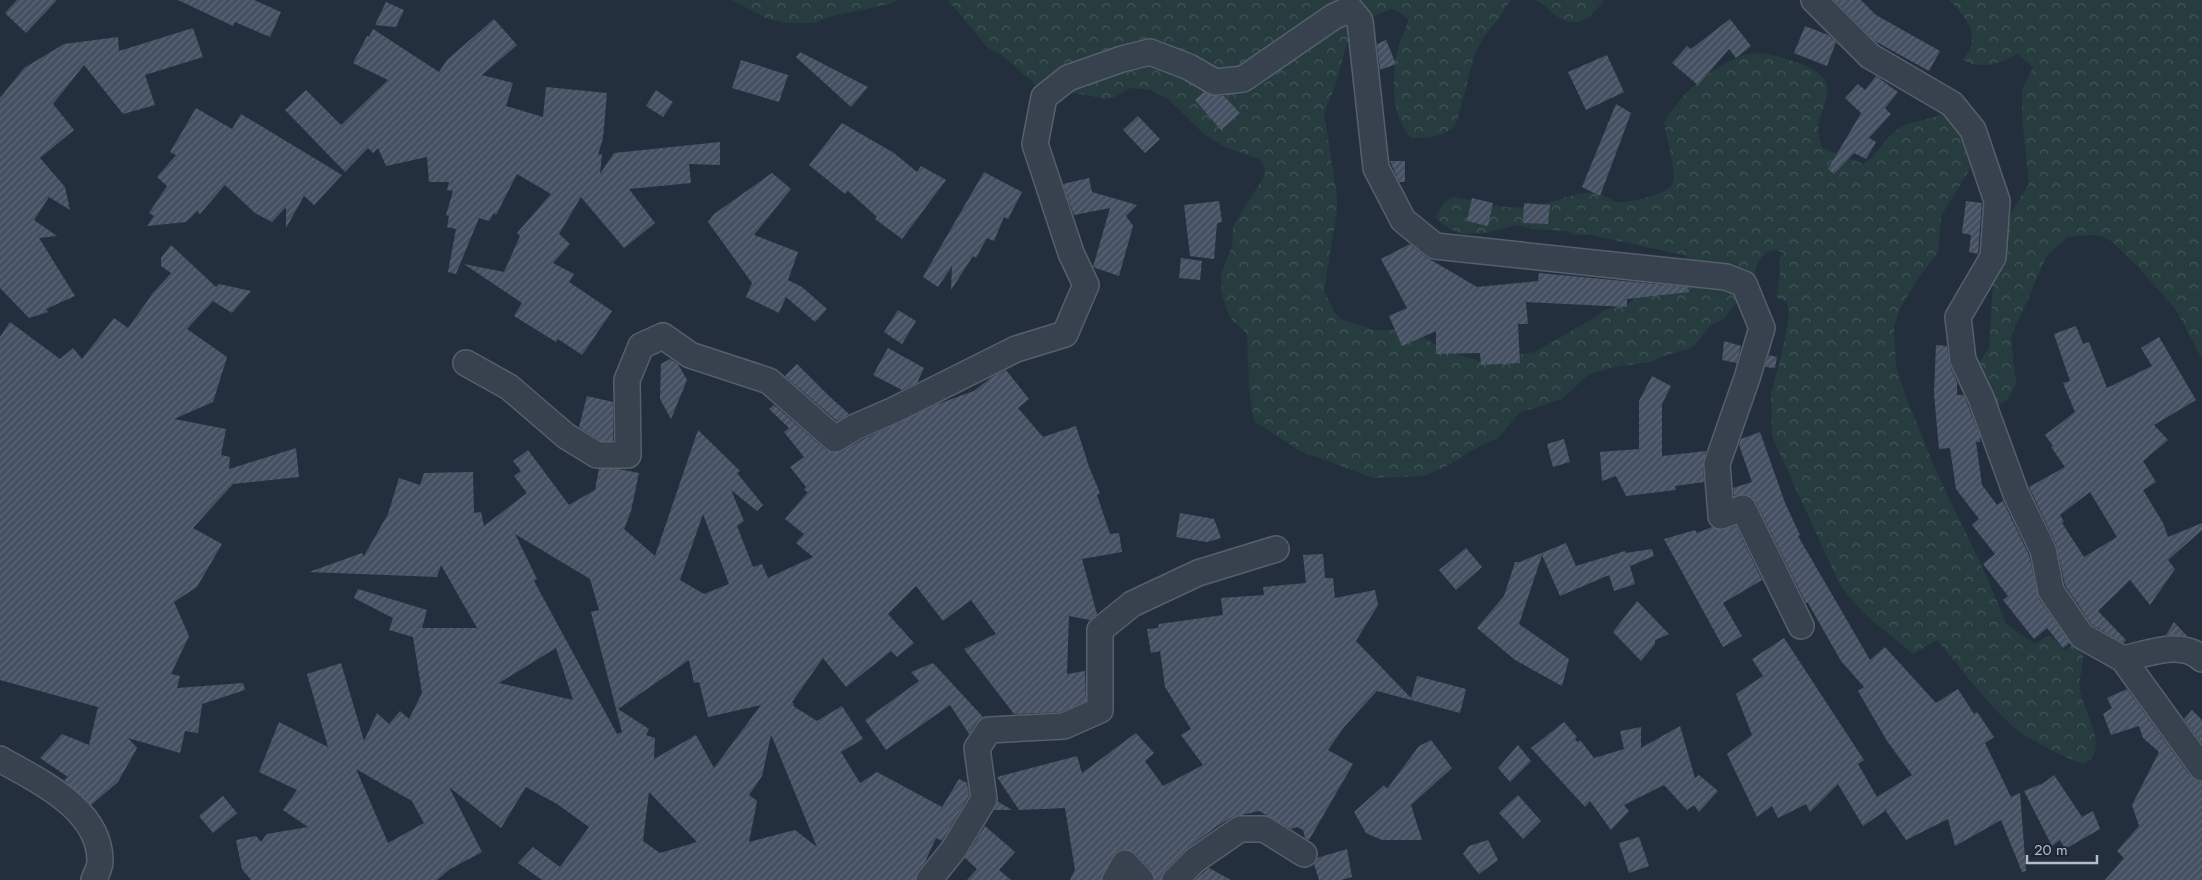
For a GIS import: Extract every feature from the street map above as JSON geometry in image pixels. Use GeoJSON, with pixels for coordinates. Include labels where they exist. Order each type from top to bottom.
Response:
{"type":"FeatureCollection","features":[{"type":"Feature","properties":{"kind":"street"},"geometry":{"type":"LineString","coordinates":[[1814,0],[1870,56],[1952,104],[1973,130],[1997,201],[1993,257],[1958,317],[1963,360],[1981,398],[2016,494],[2043,550],[2051,591],[2082,636],[2123,660],[2202,768]]}},
{"type":"Feature","properties":{"kind":"street"},"geometry":{"type":"LineString","coordinates":[[466,362],[509,387],[566,436],[597,455],[628,455],[627,380],[641,346],[663,336],[690,355],[769,381],[836,439],[855,427],[894,410],[1016,349],[1064,334],[1086,284],[1071,253],[1036,144],[1044,97],[1068,78],[1122,59],[1150,52],[1189,67],[1215,82],[1244,79],[1333,17],[1350,9],[1360,21],[1376,168],[1403,220],[1435,246],[1726,277],[1744,284],[1762,328],[1717,464],[1721,516],[1743,508],[1802,626]]}},
{"type":"Feature","properties":{"kind":"street"},"geometry":{"type":"LineString","coordinates":[[929,880],[954,849],[984,799],[977,748],[989,730],[1064,726],[1100,710],[1100,630],[1132,604],[1198,573],[1276,550]]}},
{"type":"Feature","properties":{"kind":"street"},"geometry":{"type":"LineString","coordinates":[[2123,660],[2178,648],[2196,654],[2202,660]]}},
{"type":"Feature","properties":{"kind":"street"},"geometry":{"type":"LineString","coordinates":[[0,759],[62,795],[93,829],[100,862],[94,880]]}},
{"type":"Feature","properties":{"kind":"street"},"geometry":{"type":"LineString","coordinates":[[1175,880],[1195,860],[1240,829],[1264,829],[1304,854]]}},
{"type":"Feature","properties":{"kind":"street"},"geometry":{"type":"LineString","coordinates":[[1115,880],[1125,863],[1141,880]]}},
{"type":"Feature","properties":{"kind":"green space"},"geometry":{"type":"Polygon","coordinates":[[[732,0],[898,0],[890,4],[824,18],[816,23],[784,23],[766,18],[732,0]]]}},
{"type":"Feature","properties":{"kind":"green space"},"geometry":{"type":"Polygon","coordinates":[[[948,0],[1511,0],[1478,46],[1456,123],[1454,127],[1445,133],[1422,138],[1411,138],[1399,117],[1394,93],[1396,56],[1407,27],[1408,19],[1400,12],[1391,9],[1369,18],[1355,29],[1347,43],[1335,87],[1324,112],[1337,196],[1337,212],[1324,290],[1335,313],[1341,319],[1374,330],[1403,330],[1421,335],[1441,349],[1479,361],[1535,352],[1605,310],[1629,303],[1651,287],[1676,275],[1687,264],[1687,256],[1592,235],[1575,235],[1566,231],[1534,229],[1517,225],[1485,233],[1464,234],[1454,231],[1435,217],[1445,201],[1453,197],[1520,208],[1537,206],[1587,193],[1596,193],[1617,202],[1639,200],[1656,195],[1670,187],[1674,178],[1664,123],[1670,113],[1692,87],[1710,73],[1730,61],[1753,53],[1779,57],[1798,63],[1816,72],[1823,78],[1826,83],[1827,94],[1818,125],[1822,148],[1864,164],[1888,138],[1903,126],[1944,113],[1976,150],[1971,167],[1941,216],[1938,253],[1921,274],[1899,310],[1894,327],[1896,365],[1902,387],[1936,471],[1987,577],[2006,624],[2035,644],[2049,635],[2065,650],[2079,640],[2083,655],[2080,690],[2096,740],[2092,758],[2083,764],[2045,747],[2025,735],[2010,724],[1991,705],[1937,640],[1913,654],[1863,611],[1845,592],[1838,581],[1772,436],[1771,394],[1782,353],[1789,315],[1787,302],[1776,297],[1780,274],[1779,259],[1784,253],[1775,250],[1766,252],[1757,264],[1753,280],[1725,318],[1710,326],[1694,346],[1660,357],[1652,362],[1620,366],[1589,374],[1562,399],[1519,413],[1498,438],[1474,449],[1451,464],[1424,476],[1373,478],[1300,451],[1254,421],[1249,391],[1247,333],[1233,321],[1228,313],[1222,295],[1221,275],[1232,246],[1233,226],[1265,175],[1264,166],[1259,159],[1225,147],[1205,135],[1168,99],[1150,90],[1130,88],[1115,97],[1105,99],[1076,93],[1068,94],[1038,87],[1003,56],[987,47],[948,0]]]}},
{"type":"Feature","properties":{"kind":"green space"},"geometry":{"type":"Polygon","coordinates":[[[1535,0],[1604,0],[1594,13],[1588,17],[1576,22],[1569,22],[1535,0]]]}},
{"type":"Feature","properties":{"kind":"green space"},"geometry":{"type":"Polygon","coordinates":[[[1949,0],[2202,0],[2202,359],[2176,310],[2140,269],[2111,241],[2101,236],[2091,235],[2068,237],[2048,255],[2044,262],[2011,337],[2016,385],[2008,399],[1999,405],[1992,401],[1978,364],[1989,348],[1996,236],[2029,184],[2022,118],[2022,90],[2033,67],[2017,54],[1998,63],[1983,65],[1976,65],[1963,60],[1970,48],[1971,32],[1963,15],[1949,0]]]}},
{"type":"Feature","properties":{"kind":"building"},"geometry":{"type":"Polygon","coordinates":[[[17,0],[57,0],[26,33],[5,13],[17,0]]]}},
{"type":"Feature","properties":{"kind":"building"},"geometry":{"type":"Polygon","coordinates":[[[178,0],[254,0],[281,12],[270,37],[235,22],[233,26],[178,0]]]}},
{"type":"Feature","properties":{"kind":"building"},"geometry":{"type":"Polygon","coordinates":[[[1834,0],[1861,0],[1876,15],[1940,51],[1929,71],[1875,41],[1834,0]]]}},
{"type":"Feature","properties":{"kind":"building"},"geometry":{"type":"Polygon","coordinates":[[[386,2],[404,10],[396,27],[375,25],[386,2]]]}},
{"type":"Feature","properties":{"kind":"building"},"geometry":{"type":"Polygon","coordinates":[[[494,19],[517,45],[482,75],[513,83],[506,106],[543,117],[546,87],[607,93],[603,138],[598,155],[602,154],[600,174],[614,153],[720,142],[720,165],[689,164],[691,183],[629,189],[655,223],[624,248],[581,197],[559,234],[570,244],[553,263],[574,274],[569,282],[612,311],[582,355],[558,339],[556,342],[514,316],[522,303],[464,264],[504,272],[520,236],[517,233],[551,194],[517,174],[496,215],[494,213],[489,221],[479,218],[456,274],[448,272],[456,229],[447,227],[449,216],[446,215],[453,191],[447,190],[449,182],[429,182],[427,157],[386,166],[378,148],[373,153],[368,148],[345,172],[285,110],[306,90],[341,125],[388,80],[353,63],[367,36],[369,37],[373,29],[439,72],[447,60],[494,19]]]}},
{"type":"Feature","properties":{"kind":"building"},"geometry":{"type":"Polygon","coordinates":[[[1730,19],[1751,46],[1736,58],[1729,49],[1698,85],[1672,63],[1687,46],[1691,49],[1730,19]]]}},
{"type":"Feature","properties":{"kind":"building"},"geometry":{"type":"Polygon","coordinates":[[[1805,26],[1828,35],[1836,42],[1827,66],[1794,53],[1805,26]]]}},
{"type":"Feature","properties":{"kind":"building"},"geometry":{"type":"Polygon","coordinates":[[[193,28],[203,57],[145,75],[155,105],[123,114],[84,65],[53,104],[74,130],[40,158],[65,187],[70,210],[49,197],[34,220],[57,236],[39,238],[75,296],[46,309],[48,312],[29,318],[0,288],[0,98],[24,68],[64,44],[118,37],[119,51],[193,28]]]}},
{"type":"Feature","properties":{"kind":"building"},"geometry":{"type":"Polygon","coordinates":[[[1386,40],[1396,64],[1380,70],[1377,44],[1386,40]]]}},
{"type":"Feature","properties":{"kind":"building"},"geometry":{"type":"Polygon","coordinates":[[[800,52],[868,87],[851,107],[796,57],[800,52]]]}},
{"type":"Feature","properties":{"kind":"building"},"geometry":{"type":"Polygon","coordinates":[[[1607,55],[1624,92],[1586,110],[1568,72],[1607,55]]]}},
{"type":"Feature","properties":{"kind":"building"},"geometry":{"type":"Polygon","coordinates":[[[741,60],[788,75],[779,102],[732,88],[741,60]]]}},
{"type":"Feature","properties":{"kind":"building"},"geometry":{"type":"Polygon","coordinates":[[[1876,76],[1898,92],[1885,108],[1891,114],[1869,138],[1876,142],[1866,159],[1854,153],[1834,174],[1828,169],[1861,113],[1845,98],[1858,84],[1865,90],[1876,76]]]}},
{"type":"Feature","properties":{"kind":"building"},"geometry":{"type":"Polygon","coordinates":[[[656,90],[673,102],[663,117],[646,106],[656,90]]]}},
{"type":"Feature","properties":{"kind":"building"},"geometry":{"type":"Polygon","coordinates":[[[1204,92],[1216,96],[1224,96],[1240,113],[1221,130],[1195,100],[1204,92]]]}},
{"type":"Feature","properties":{"kind":"building"},"geometry":{"type":"Polygon","coordinates":[[[1616,104],[1631,113],[1600,196],[1582,187],[1616,104]]]}},
{"type":"Feature","properties":{"kind":"building"},"geometry":{"type":"Polygon","coordinates":[[[196,108],[232,129],[241,114],[342,175],[314,205],[304,196],[286,228],[286,207],[272,222],[255,213],[225,185],[200,214],[197,211],[186,222],[147,226],[154,216],[149,213],[167,186],[157,177],[176,155],[170,152],[196,108]]]}},
{"type":"Feature","properties":{"kind":"building"},"geometry":{"type":"Polygon","coordinates":[[[1138,116],[1160,139],[1145,153],[1123,130],[1138,116]]]}},
{"type":"Feature","properties":{"kind":"building"},"geometry":{"type":"Polygon","coordinates":[[[842,123],[894,153],[917,172],[921,166],[946,180],[902,239],[875,219],[877,217],[848,191],[845,194],[809,165],[842,123]]]}},
{"type":"Feature","properties":{"kind":"building"},"geometry":{"type":"Polygon","coordinates":[[[1390,161],[1405,161],[1405,182],[1399,182],[1390,161]]]}},
{"type":"Feature","properties":{"kind":"building"},"geometry":{"type":"Polygon","coordinates":[[[984,172],[1022,192],[1008,219],[1004,217],[994,241],[987,238],[976,258],[973,256],[951,290],[952,266],[938,287],[923,277],[984,172]]]}},
{"type":"Feature","properties":{"kind":"building"},"geometry":{"type":"Polygon","coordinates":[[[772,173],[791,189],[754,235],[798,252],[788,280],[802,287],[827,309],[815,322],[786,297],[779,313],[746,297],[752,283],[708,222],[714,214],[772,173]]]}},
{"type":"Feature","properties":{"kind":"building"},"geometry":{"type":"Polygon","coordinates":[[[1089,178],[1092,192],[1137,205],[1126,216],[1133,226],[1119,276],[1093,267],[1110,208],[1074,215],[1063,184],[1089,178]]]}},
{"type":"Feature","properties":{"kind":"building"},"geometry":{"type":"Polygon","coordinates":[[[1472,198],[1493,203],[1488,226],[1467,221],[1472,198]]]}},
{"type":"Feature","properties":{"kind":"building"},"geometry":{"type":"Polygon","coordinates":[[[1219,201],[1222,222],[1217,223],[1214,259],[1190,256],[1184,205],[1219,201]]]}},
{"type":"Feature","properties":{"kind":"building"},"geometry":{"type":"Polygon","coordinates":[[[1966,201],[1982,203],[1978,254],[1969,252],[1971,235],[1962,233],[1966,201]]]}},
{"type":"Feature","properties":{"kind":"building"},"geometry":{"type":"Polygon","coordinates":[[[1524,203],[1550,205],[1548,224],[1523,223],[1524,203]]]}},
{"type":"Feature","properties":{"kind":"building"},"geometry":{"type":"Polygon","coordinates":[[[1410,244],[1426,257],[1477,287],[1538,281],[1539,273],[1688,287],[1689,292],[1627,299],[1627,307],[1526,302],[1528,324],[1518,324],[1520,363],[1481,365],[1480,353],[1436,354],[1436,331],[1402,346],[1389,316],[1407,308],[1381,259],[1410,244]]]}},
{"type":"Feature","properties":{"kind":"building"},"geometry":{"type":"Polygon","coordinates":[[[171,245],[216,287],[219,284],[251,291],[232,313],[213,301],[187,329],[227,357],[213,402],[174,419],[226,429],[221,455],[230,457],[229,469],[296,448],[299,477],[233,484],[193,528],[222,544],[197,587],[174,602],[189,636],[171,674],[180,676],[177,688],[243,683],[245,690],[202,704],[198,733],[185,731],[180,753],[128,738],[137,748],[118,782],[91,805],[64,780],[68,777],[40,758],[62,734],[89,745],[98,707],[0,680],[0,337],[10,322],[60,359],[73,348],[82,359],[114,318],[128,328],[153,293],[171,273],[161,266],[161,258],[171,245]]]}},
{"type":"Feature","properties":{"kind":"building"},"geometry":{"type":"Polygon","coordinates":[[[1181,258],[1202,261],[1200,280],[1179,278],[1181,258]]]}},
{"type":"Feature","properties":{"kind":"building"},"geometry":{"type":"Polygon","coordinates":[[[898,310],[916,321],[902,344],[884,332],[898,310]]]}},
{"type":"Feature","properties":{"kind":"building"},"geometry":{"type":"Polygon","coordinates":[[[2076,326],[2083,344],[2089,342],[2107,388],[2152,366],[2141,348],[2159,337],[2196,400],[2154,425],[2168,440],[2143,461],[2156,482],[2143,490],[2163,523],[2168,537],[2202,523],[2202,530],[2168,560],[2175,569],[2150,605],[2130,580],[2098,611],[2126,640],[2123,643],[2092,625],[2065,585],[2056,544],[2029,487],[2065,467],[2045,435],[2075,412],[2063,383],[2070,381],[2054,334],[2076,326]],[[2090,492],[2060,515],[2064,522],[2062,523],[2084,557],[2117,537],[2090,492]]]}},
{"type":"Feature","properties":{"kind":"building"},"geometry":{"type":"Polygon","coordinates":[[[1724,341],[1741,346],[1737,363],[1722,360],[1724,341]]]}},
{"type":"Feature","properties":{"kind":"building"},"geometry":{"type":"Polygon","coordinates":[[[1936,345],[1947,346],[1950,366],[1957,382],[1957,395],[1964,395],[1980,436],[1980,442],[1976,442],[1982,485],[1997,505],[2003,501],[2029,555],[2039,599],[2070,643],[2063,648],[2047,628],[2034,639],[2003,600],[2008,596],[1983,564],[1995,554],[1972,525],[1979,519],[1956,489],[1950,448],[1939,449],[1934,394],[1936,345]]]}},
{"type":"Feature","properties":{"kind":"building"},"geometry":{"type":"Polygon","coordinates":[[[888,348],[924,368],[917,383],[902,390],[873,375],[888,348]]]}},
{"type":"Feature","properties":{"kind":"building"},"geometry":{"type":"Polygon","coordinates":[[[1769,355],[1777,357],[1775,368],[1765,367],[1769,355]]]}},
{"type":"Feature","properties":{"kind":"building"},"geometry":{"type":"Polygon","coordinates":[[[670,359],[678,364],[687,380],[671,419],[660,399],[661,364],[670,359]]]}},
{"type":"Feature","properties":{"kind":"building"},"geometry":{"type":"Polygon","coordinates":[[[797,364],[849,414],[837,421],[785,376],[797,364]]]}},
{"type":"Feature","properties":{"kind":"building"},"geometry":{"type":"Polygon","coordinates":[[[1006,370],[1029,399],[1018,408],[1043,437],[1076,426],[1089,467],[1100,493],[1097,495],[1110,534],[1119,533],[1122,552],[1082,559],[1097,614],[1090,620],[1069,616],[1067,674],[1085,671],[1086,701],[1061,712],[1014,714],[964,649],[996,634],[971,600],[943,621],[916,586],[888,614],[914,643],[897,657],[891,651],[846,687],[823,658],[792,702],[793,706],[817,721],[842,706],[863,739],[841,752],[860,783],[877,772],[942,807],[959,779],[967,783],[969,796],[942,841],[936,838],[915,880],[542,880],[518,863],[533,847],[560,867],[589,827],[557,804],[526,787],[501,828],[449,787],[482,852],[450,869],[437,880],[251,880],[242,869],[236,840],[256,836],[261,842],[267,834],[308,827],[283,810],[297,790],[259,772],[279,722],[328,747],[307,674],[341,663],[364,741],[377,713],[389,724],[400,711],[409,719],[422,693],[413,637],[389,630],[393,618],[354,598],[358,589],[427,610],[422,628],[477,628],[441,565],[437,577],[309,572],[362,553],[364,556],[388,514],[399,478],[420,485],[424,473],[473,472],[474,513],[481,512],[484,526],[527,493],[514,476],[521,471],[513,461],[528,450],[569,505],[595,490],[599,469],[618,469],[639,473],[631,511],[624,529],[655,556],[698,430],[740,471],[737,473],[763,505],[757,511],[731,490],[744,521],[737,526],[753,567],[762,564],[768,578],[813,557],[796,543],[804,534],[785,519],[808,492],[804,490],[806,487],[790,467],[804,457],[784,432],[789,428],[769,409],[774,405],[826,450],[834,453],[842,451],[935,405],[974,391],[992,377],[1006,370]],[[703,514],[680,580],[704,594],[729,584],[703,514]],[[515,534],[537,579],[534,581],[617,734],[622,732],[591,612],[599,610],[590,579],[515,534]],[[556,648],[499,683],[573,700],[556,648]],[[689,660],[618,709],[649,729],[646,735],[655,738],[654,759],[696,735],[714,768],[761,705],[708,717],[699,682],[694,683],[689,660]],[[771,735],[762,776],[749,795],[757,801],[749,842],[795,830],[817,847],[771,735]],[[356,769],[388,843],[424,823],[412,801],[356,769]],[[649,792],[643,841],[660,853],[697,842],[649,792]]]}},
{"type":"Feature","properties":{"kind":"building"},"geometry":{"type":"Polygon","coordinates":[[[1652,376],[1671,386],[1662,404],[1662,456],[1706,451],[1703,465],[1704,482],[1675,486],[1676,490],[1626,496],[1616,476],[1602,481],[1600,452],[1639,449],[1639,401],[1652,376]]]}},
{"type":"Feature","properties":{"kind":"building"},"geometry":{"type":"Polygon","coordinates":[[[587,396],[613,402],[613,441],[601,441],[579,427],[587,396]]]}},
{"type":"Feature","properties":{"kind":"building"},"geometry":{"type":"Polygon","coordinates":[[[1760,432],[1785,503],[1800,535],[1798,536],[1870,660],[1885,647],[1936,703],[1958,689],[1974,714],[1977,712],[1994,737],[1985,743],[2011,797],[2020,793],[2026,871],[2022,872],[2001,820],[1955,846],[1948,819],[1906,840],[1883,807],[1885,811],[1863,826],[1838,784],[1810,812],[1806,804],[1778,818],[1772,806],[1757,817],[1727,754],[1752,735],[1736,694],[1763,676],[1752,659],[1784,638],[1864,760],[1858,764],[1877,797],[1912,775],[1887,741],[1858,691],[1864,687],[1841,661],[1808,603],[1806,603],[1756,502],[1752,497],[1745,494],[1734,496],[1733,488],[1752,482],[1739,445],[1741,439],[1760,432]]]}},
{"type":"Feature","properties":{"kind":"building"},"geometry":{"type":"Polygon","coordinates":[[[1564,439],[1570,462],[1553,467],[1547,444],[1564,439]]]}},
{"type":"Feature","properties":{"kind":"building"},"geometry":{"type":"Polygon","coordinates":[[[1180,513],[1214,519],[1221,538],[1207,542],[1176,537],[1180,513]]]}},
{"type":"Feature","properties":{"kind":"building"},"geometry":{"type":"Polygon","coordinates":[[[1736,526],[1762,580],[1723,603],[1742,636],[1723,647],[1664,539],[1695,530],[1697,533],[1712,527],[1720,530],[1736,526]]]}},
{"type":"Feature","properties":{"kind":"building"},"geometry":{"type":"Polygon","coordinates":[[[1566,543],[1576,566],[1625,551],[1626,553],[1652,549],[1654,556],[1630,566],[1635,584],[1614,591],[1609,575],[1560,596],[1542,555],[1519,624],[1569,659],[1562,686],[1515,660],[1477,628],[1504,596],[1515,562],[1520,562],[1566,543]]]}},
{"type":"Feature","properties":{"kind":"building"},"geometry":{"type":"Polygon","coordinates":[[[1466,548],[1482,567],[1456,590],[1439,570],[1466,548]]]}},
{"type":"Feature","properties":{"kind":"building"},"geometry":{"type":"Polygon","coordinates":[[[1323,554],[1325,578],[1333,578],[1335,598],[1375,590],[1378,605],[1356,641],[1411,698],[1417,676],[1466,689],[1460,713],[1377,691],[1344,727],[1328,750],[1353,764],[1309,840],[1305,838],[1303,830],[1297,827],[1291,829],[1259,811],[1232,817],[1216,827],[1185,850],[1165,870],[1161,880],[1155,880],[1151,870],[1135,853],[1124,849],[1118,851],[1113,856],[1101,880],[1070,880],[1075,870],[1065,808],[1019,810],[997,777],[1077,756],[1082,773],[1136,733],[1154,753],[1145,761],[1163,786],[1203,765],[1181,735],[1191,729],[1165,687],[1160,651],[1151,653],[1147,629],[1158,628],[1159,624],[1223,615],[1221,598],[1264,595],[1263,587],[1306,583],[1303,555],[1323,554]]]}},
{"type":"Feature","properties":{"kind":"building"},"geometry":{"type":"Polygon","coordinates":[[[1637,601],[1669,634],[1655,640],[1655,644],[1641,661],[1613,632],[1637,601]]]}},
{"type":"Feature","properties":{"kind":"building"},"geometry":{"type":"Polygon","coordinates":[[[2174,622],[2187,636],[2166,635],[2174,622]]]}},
{"type":"Feature","properties":{"kind":"building"},"geometry":{"type":"Polygon","coordinates":[[[933,663],[983,717],[969,734],[950,705],[886,750],[865,720],[919,681],[911,672],[933,663]]]}},
{"type":"Feature","properties":{"kind":"building"},"geometry":{"type":"Polygon","coordinates":[[[2127,689],[2190,776],[2196,781],[2202,782],[2202,880],[2105,880],[2124,858],[2117,851],[2139,826],[2132,805],[2159,752],[2143,738],[2139,726],[2111,735],[2103,714],[2112,708],[2107,698],[2127,689]]]}},
{"type":"Feature","properties":{"kind":"building"},"geometry":{"type":"Polygon","coordinates":[[[2192,710],[2202,720],[2202,744],[2184,719],[2192,710]]]}},
{"type":"Feature","properties":{"kind":"building"},"geometry":{"type":"Polygon","coordinates":[[[1564,722],[1577,737],[1575,740],[1578,742],[1580,740],[1594,758],[1624,749],[1620,731],[1641,727],[1641,748],[1680,726],[1695,778],[1699,775],[1718,791],[1699,812],[1694,805],[1687,810],[1664,785],[1624,805],[1629,811],[1611,830],[1590,801],[1585,807],[1531,748],[1564,722]]]}},
{"type":"Feature","properties":{"kind":"building"},"geometry":{"type":"Polygon","coordinates":[[[1431,740],[1452,768],[1411,805],[1422,840],[1382,840],[1366,833],[1354,812],[1384,785],[1387,789],[1419,746],[1431,740]]]}},
{"type":"Feature","properties":{"kind":"building"},"geometry":{"type":"Polygon","coordinates":[[[1518,745],[1531,761],[1510,782],[1498,768],[1518,745]]]}},
{"type":"Feature","properties":{"kind":"building"},"geometry":{"type":"Polygon","coordinates":[[[2054,775],[2082,817],[2093,811],[2100,829],[2065,849],[2060,840],[2052,846],[2024,791],[2041,785],[2054,775]]]}},
{"type":"Feature","properties":{"kind":"building"},"geometry":{"type":"Polygon","coordinates":[[[1518,795],[1541,821],[1523,839],[1499,813],[1518,795]]]}},
{"type":"Feature","properties":{"kind":"building"},"geometry":{"type":"Polygon","coordinates":[[[223,796],[237,813],[213,833],[199,816],[223,796]]]}},
{"type":"Feature","properties":{"kind":"building"},"geometry":{"type":"Polygon","coordinates":[[[997,801],[1012,810],[994,810],[997,801]]]}},
{"type":"Feature","properties":{"kind":"building"},"geometry":{"type":"Polygon","coordinates":[[[985,826],[1015,852],[999,870],[1011,880],[967,880],[977,869],[965,858],[985,826]]]}},
{"type":"Feature","properties":{"kind":"building"},"geometry":{"type":"Polygon","coordinates":[[[1639,837],[1649,866],[1629,873],[1619,843],[1639,837]]]}},
{"type":"Feature","properties":{"kind":"building"},"geometry":{"type":"Polygon","coordinates":[[[1488,840],[1498,860],[1479,874],[1463,854],[1469,846],[1488,840]]]}},
{"type":"Feature","properties":{"kind":"building"},"geometry":{"type":"Polygon","coordinates":[[[1347,849],[1352,877],[1341,880],[1319,880],[1314,864],[1317,858],[1347,849]]]}},
{"type":"Feature","properties":{"kind":"building"},"geometry":{"type":"Polygon","coordinates":[[[1209,868],[1231,880],[1195,880],[1209,868]]]}}]}
